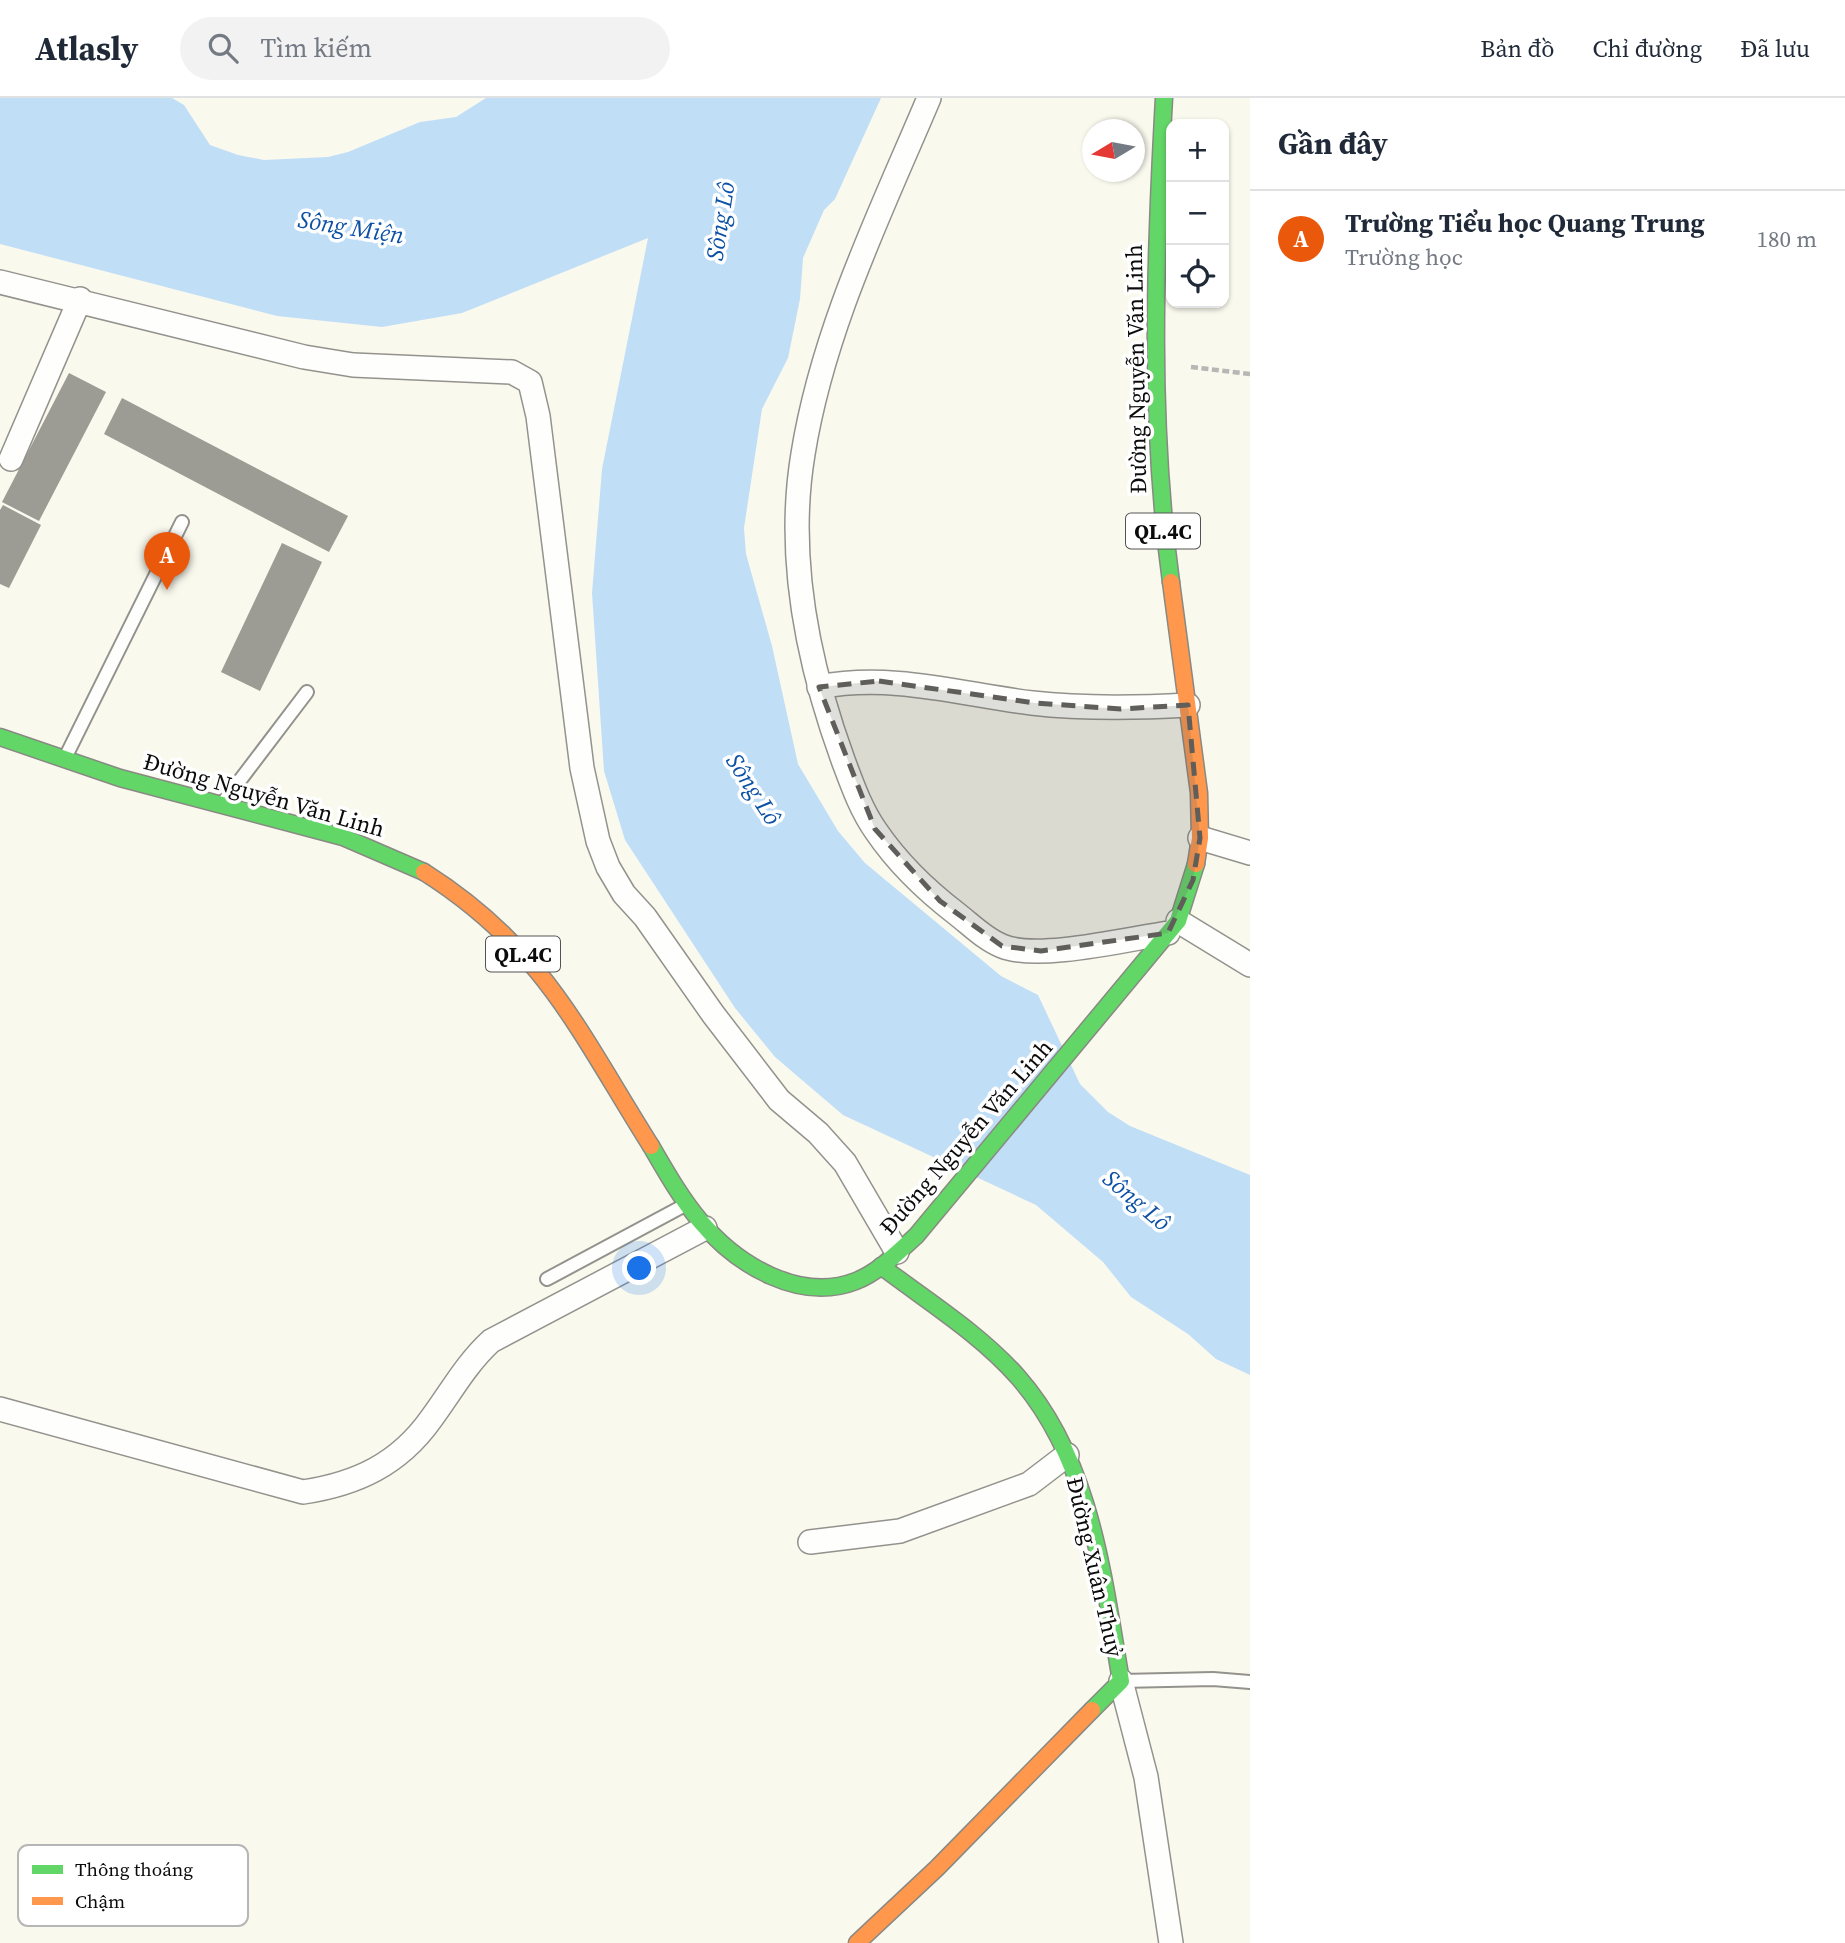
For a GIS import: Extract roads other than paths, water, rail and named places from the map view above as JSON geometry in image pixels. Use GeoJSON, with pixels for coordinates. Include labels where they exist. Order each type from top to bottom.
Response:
{"type":"FeatureCollection","features":[{"type":"Feature","properties":{"kind":"main road","name":"Đường Nguyễn Văn Linh"},"geometry":{"type":"LineString","coordinates":[[0,737],[136,782],[223,803],[374,847],[415,866],[458,894],[495,925],[557,993],[653,1152],[705,1228],[742,1259],[778,1281],[803,1287],[832,1288],[856,1281],[889,1259],[915,1236],[1167,935],[1194,880],[1200,838],[1199,793],[1160,503],[1155,368],[1158,205],[1164,98]]}},
{"type":"Feature","properties":{"kind":"main road","name":"Đường Xuân Thuỷ"},"geometry":{"type":"LineString","coordinates":[[889,1259],[1001,1361],[1030,1392],[1050,1420],[1067,1455],[1093,1534],[1121,1681]]}},
{"type":"Feature","properties":{"kind":"main road"},"geometry":{"type":"LineString","coordinates":[[858,1943],[937,1868],[1121,1681]]}},
{"type":"Feature","properties":{"kind":"street"},"geometry":{"type":"LineString","coordinates":[[929,98],[847,292],[814,401],[797,497],[802,593],[819,687],[847,770],[874,829],[895,856],[940,901],[1002,946],[1041,951],[1167,935],[1250,965]]}},
{"type":"Feature","properties":{"kind":"street"},"geometry":{"type":"LineString","coordinates":[[0,282],[80,299],[194,331],[304,357],[353,365],[512,372],[530,382],[538,416],[582,768],[589,808],[608,867],[624,894],[645,917],[779,1100],[818,1133],[845,1163],[889,1259]]}},
{"type":"Feature","properties":{"kind":"street"},"geometry":{"type":"LineString","coordinates":[[12,459],[80,299]]}},
{"type":"Feature","properties":{"kind":"street"},"geometry":{"type":"LineString","coordinates":[[819,687],[854,681],[879,681],[937,686],[1035,703],[1121,709],[1188,705]]}},
{"type":"Feature","properties":{"kind":"street"},"geometry":{"type":"LineString","coordinates":[[1200,838],[1250,853]]}},
{"type":"Feature","properties":{"kind":"street"},"geometry":{"type":"LineString","coordinates":[[0,1409],[303,1492],[336,1487],[369,1475],[397,1456],[431,1419],[472,1359],[491,1341],[705,1228]]}},
{"type":"Feature","properties":{"kind":"street"},"geometry":{"type":"LineString","coordinates":[[810,1542],[900,1531],[1029,1484],[1067,1455]]}},
{"type":"Feature","properties":{"kind":"street","name":"Đường Xuân Thuỷ"},"geometry":{"type":"LineString","coordinates":[[1121,1681],[1146,1777],[1171,1943]]}},
{"type":"Feature","properties":{"kind":"lane"},"geometry":{"type":"LineString","coordinates":[[65,758],[182,522]]}},
{"type":"Feature","properties":{"kind":"lane"},"geometry":{"type":"LineString","coordinates":[[223,803],[307,692]]}},
{"type":"Feature","properties":{"kind":"lane"},"geometry":{"type":"LineString","coordinates":[[547,1279],[688,1203]]}},
{"type":"Feature","properties":{"kind":"lane"},"geometry":{"type":"LineString","coordinates":[[1121,1681],[1213,1679],[1250,1682]]}},
{"type":"Feature","properties":{"kind":"water"},"geometry":{"type":"Polygon","coordinates":[[[0,98],[172,98],[184,105],[210,145],[238,155],[264,160],[328,157],[348,152],[420,122],[456,117],[486,98],[881,98],[835,199],[824,210],[803,258],[800,299],[788,358],[762,409],[744,528],[746,554],[772,646],[798,764],[838,831],[865,863],[1001,976],[1038,995],[1080,1084],[1108,1112],[1130,1126],[1250,1175],[1250,1375],[1216,1359],[1188,1334],[1131,1297],[1103,1262],[1036,1205],[843,1115],[775,1057],[735,1008],[625,840],[604,771],[592,593],[602,469],[648,238],[462,313],[382,327],[277,316],[0,244],[0,98]]]}},
{"type":"Feature","properties":{"kind":"place","name":"Trường Tiểu học Quang Trung"},"geometry":{"type":"Point","coordinates":[167,590]}},
{"type":"Feature","properties":{"kind":"water label","name":"Sông Lô"},"geometry":{"type":"Point","coordinates":[720,221]}},
{"type":"Feature","properties":{"kind":"water label","name":"Sông Miện"},"geometry":{"type":"Point","coordinates":[351,227]}},
{"type":"Feature","properties":{"kind":"water label","name":"Sông Lô"},"geometry":{"type":"Point","coordinates":[754,789]}},
{"type":"Feature","properties":{"kind":"water label","name":"Sông Lô"},"geometry":{"type":"Point","coordinates":[1137,1200]}}]}
